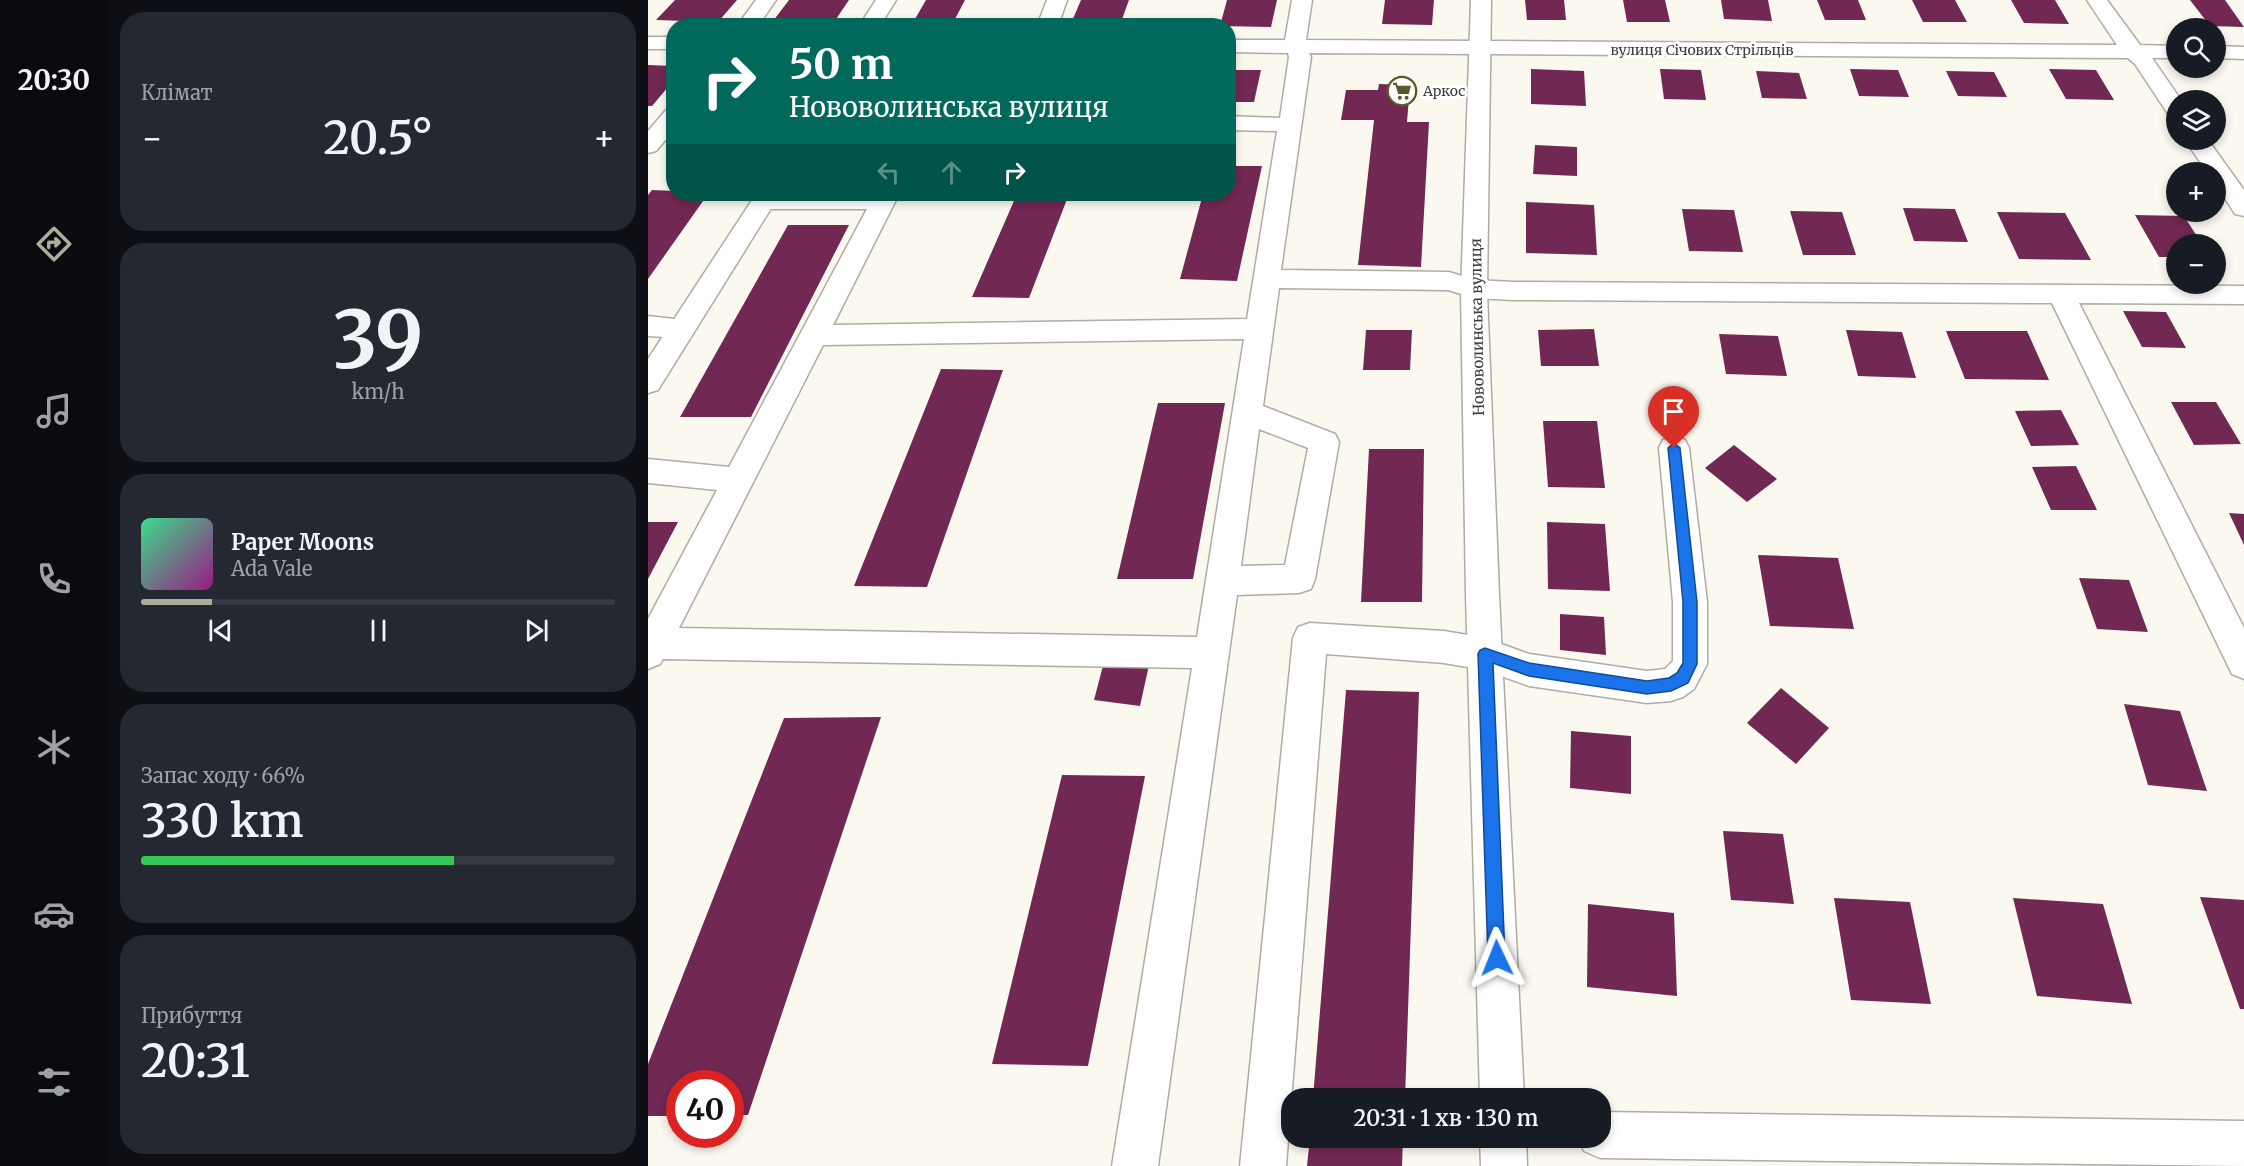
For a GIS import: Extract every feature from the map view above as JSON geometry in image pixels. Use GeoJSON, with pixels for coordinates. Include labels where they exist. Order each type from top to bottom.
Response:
{"type":"FeatureCollection","features":[{"type":"Feature","properties":{"kind":"street"},"geometry":{"type":"LineString","coordinates":[[753,18],[766,0]]}},
{"type":"Feature","properties":{"kind":"street"},"geometry":{"type":"LineString","coordinates":[[874,18],[885,0]]}},
{"type":"Feature","properties":{"kind":"street"},"geometry":{"type":"LineString","coordinates":[[1050,18],[1057,0]]}},
{"type":"Feature","properties":{"kind":"street"},"geometry":{"type":"LineString","coordinates":[[1135,1166],[1300,57],[1295,47],[1302,0]]}},
{"type":"Feature","properties":{"kind":"street","name":"Нововолинська вулиця"},"geometry":{"type":"LineString","coordinates":[[1481,0],[1474,289],[1502,1088]]}},
{"type":"Feature","properties":{"kind":"street"},"geometry":{"type":"LineString","coordinates":[[2097,0],[2166,94]]}},
{"type":"Feature","properties":{"kind":"street"},"geometry":{"type":"LineString","coordinates":[[648,43],[666,43]]}},
{"type":"Feature","properties":{"kind":"street","name":"вулиця Січових Стрільців"},"geometry":{"type":"LineString","coordinates":[[1236,46],[2166,52]]}},
{"type":"Feature","properties":{"kind":"street"},"geometry":{"type":"LineString","coordinates":[[2226,52],[2244,53]]}},
{"type":"Feature","properties":{"kind":"street"},"geometry":{"type":"LineString","coordinates":[[648,146],[664,118]]}},
{"type":"Feature","properties":{"kind":"street"},"geometry":{"type":"LineString","coordinates":[[1236,123],[1290,125]]}},
{"type":"Feature","properties":{"kind":"street"},"geometry":{"type":"LineString","coordinates":[[2204,150],[2244,208]]}},
{"type":"Feature","properties":{"kind":"street"},"geometry":{"type":"LineString","coordinates":[[648,382],[763,201]]}},
{"type":"Feature","properties":{"kind":"street"},"geometry":{"type":"LineString","coordinates":[[883,201],[650,648],[1212,653]]}},
{"type":"Feature","properties":{"kind":"street"},"geometry":{"type":"LineString","coordinates":[[1268,279],[1449,281],[1474,289],[1526,291],[2244,295]]}},
{"type":"Feature","properties":{"kind":"street"},"geometry":{"type":"LineString","coordinates":[[2061,294],[2242,656]]}},
{"type":"Feature","properties":{"kind":"street"},"geometry":{"type":"LineString","coordinates":[[648,326],[682,328]]}},
{"type":"Feature","properties":{"kind":"street"},"geometry":{"type":"LineString","coordinates":[[815,335],[1260,329]]}},
{"type":"Feature","properties":{"kind":"street"},"geometry":{"type":"LineString","coordinates":[[1222,581],[1299,579],[1324,442],[1248,412]]}},
{"type":"Feature","properties":{"kind":"street"},"geometry":{"type":"LineString","coordinates":[[1263,1166],[1310,638],[1444,646],[1485,654],[1529,670],[1647,687],[1671,685],[1682,678],[1690,664],[1690,602],[1674,448]]}},
{"type":"Feature","properties":{"kind":"street"},"geometry":{"type":"LineString","coordinates":[[648,471],[738,480]]}},
{"type":"Feature","properties":{"kind":"street"},"geometry":{"type":"LineString","coordinates":[[1611,1135],[2244,1144]]}},
{"type":"Feature","properties":{"kind":"street"},"geometry":{"type":"LineString","coordinates":[[1503,1148],[1504,1166]]}},
{"type":"Feature","properties":{"kind":"building"},"geometry":{"type":"Polygon","coordinates":[[[675,0],[737,0],[721,18],[656,20],[675,0]]]}},
{"type":"Feature","properties":{"kind":"building"},"geometry":{"type":"Polygon","coordinates":[[[789,0],[849,0],[837,18],[775,18],[789,0]]]}},
{"type":"Feature","properties":{"kind":"building"},"geometry":{"type":"Polygon","coordinates":[[[926,0],[965,0],[956,18],[916,18],[926,0]]]}},
{"type":"Feature","properties":{"kind":"building"},"geometry":{"type":"Polygon","coordinates":[[[1081,0],[1129,0],[1122,18],[1073,18],[1081,0]]]}},
{"type":"Feature","properties":{"kind":"building"},"geometry":{"type":"Polygon","coordinates":[[[1227,0],[1277,0],[1271,27],[1236,26],[1236,18],[1222,18],[1227,0]]]}},
{"type":"Feature","properties":{"kind":"building"},"geometry":{"type":"Polygon","coordinates":[[[1385,0],[1434,0],[1432,25],[1382,24],[1385,0]]]}},
{"type":"Feature","properties":{"kind":"building"},"geometry":{"type":"Polygon","coordinates":[[[1525,0],[1564,0],[1566,20],[1527,20],[1525,0]]]}},
{"type":"Feature","properties":{"kind":"building"},"geometry":{"type":"Polygon","coordinates":[[[1623,0],[1665,0],[1670,22],[1627,22],[1623,0]]]}},
{"type":"Feature","properties":{"kind":"building"},"geometry":{"type":"Polygon","coordinates":[[[1721,0],[1768,0],[1772,21],[1724,19],[1721,0]]]}},
{"type":"Feature","properties":{"kind":"building"},"geometry":{"type":"Polygon","coordinates":[[[1817,0],[1858,0],[1866,20],[1825,20],[1817,0]]]}},
{"type":"Feature","properties":{"kind":"building"},"geometry":{"type":"Polygon","coordinates":[[[1912,0],[1955,0],[1967,22],[1923,22],[1912,0]]]}},
{"type":"Feature","properties":{"kind":"building"},"geometry":{"type":"Polygon","coordinates":[[[2011,0],[2055,0],[2069,24],[2024,23],[2011,0]]]}},
{"type":"Feature","properties":{"kind":"building"},"geometry":{"type":"Polygon","coordinates":[[[2190,0],[2225,0],[2244,27],[2226,26],[2226,18],[2204,18],[2190,0]]]}},
{"type":"Feature","properties":{"kind":"building"},"geometry":{"type":"Polygon","coordinates":[[[648,65],[666,66],[666,89],[652,106],[648,106],[648,65]]]}},
{"type":"Feature","properties":{"kind":"building"},"geometry":{"type":"Polygon","coordinates":[[[1531,69],[1584,71],[1586,106],[1531,104],[1531,69]]]}},
{"type":"Feature","properties":{"kind":"building"},"geometry":{"type":"Polygon","coordinates":[[[1660,69],[1701,70],[1706,100],[1664,99],[1660,69]]]}},
{"type":"Feature","properties":{"kind":"building"},"geometry":{"type":"Polygon","coordinates":[[[1850,69],[1898,70],[1909,97],[1859,96],[1850,69]]]}},
{"type":"Feature","properties":{"kind":"building"},"geometry":{"type":"Polygon","coordinates":[[[2049,69],[2096,70],[2114,100],[2066,99],[2049,69]]]}},
{"type":"Feature","properties":{"kind":"building"},"geometry":{"type":"Polygon","coordinates":[[[1236,70],[1261,70],[1254,102],[1236,102],[1236,70]]]}},
{"type":"Feature","properties":{"kind":"building"},"geometry":{"type":"Polygon","coordinates":[[[1756,71],[1799,73],[1807,99],[1762,98],[1756,71]]]}},
{"type":"Feature","properties":{"kind":"building"},"geometry":{"type":"Polygon","coordinates":[[[1946,71],[1994,72],[2007,97],[1958,96],[1946,71]]]}},
{"type":"Feature","properties":{"kind":"building"},"geometry":{"type":"Polygon","coordinates":[[[1379,84],[1410,85],[1407,122],[1429,122],[1421,267],[1358,265],[1374,120],[1341,120],[1346,90],[1378,90],[1379,84]]]}},
{"type":"Feature","properties":{"kind":"building"},"geometry":{"type":"Polygon","coordinates":[[[1535,145],[1577,147],[1577,176],[1533,174],[1535,145]]]}},
{"type":"Feature","properties":{"kind":"building"},"geometry":{"type":"Polygon","coordinates":[[[1236,166],[1262,166],[1237,281],[1180,279],[1201,201],[1236,201],[1236,166]]]}},
{"type":"Feature","properties":{"kind":"building"},"geometry":{"type":"Polygon","coordinates":[[[652,190],[666,191],[666,201],[703,201],[648,279],[648,195],[652,190]]]}},
{"type":"Feature","properties":{"kind":"building"},"geometry":{"type":"Polygon","coordinates":[[[1014,201],[1066,201],[1029,298],[972,297],[1014,201]]]}},
{"type":"Feature","properties":{"kind":"building"},"geometry":{"type":"Polygon","coordinates":[[[1526,202],[1594,205],[1597,255],[1526,253],[1526,202]]]}},
{"type":"Feature","properties":{"kind":"building"},"geometry":{"type":"Polygon","coordinates":[[[1903,208],[1955,209],[1968,242],[1914,241],[1903,208]]]}},
{"type":"Feature","properties":{"kind":"building"},"geometry":{"type":"Polygon","coordinates":[[[1682,209],[1734,210],[1743,252],[1689,251],[1682,209]]]}},
{"type":"Feature","properties":{"kind":"building"},"geometry":{"type":"Polygon","coordinates":[[[1790,211],[1842,212],[1856,255],[1803,255],[1790,211]]]}},
{"type":"Feature","properties":{"kind":"building"},"geometry":{"type":"Polygon","coordinates":[[[1997,212],[2065,213],[2091,260],[2019,259],[1997,212]]]}},
{"type":"Feature","properties":{"kind":"building"},"geometry":{"type":"Polygon","coordinates":[[[2135,215],[2166,216],[2166,222],[2188,222],[2196,234],[2166,234],[2166,257],[2159,257],[2135,215]]]}},
{"type":"Feature","properties":{"kind":"building"},"geometry":{"type":"Polygon","coordinates":[[[788,225],[849,225],[751,417],[680,417],[788,225]]]}},
{"type":"Feature","properties":{"kind":"building"},"geometry":{"type":"Polygon","coordinates":[[[2123,311],[2166,312],[2186,348],[2142,347],[2123,311]]]}},
{"type":"Feature","properties":{"kind":"building"},"geometry":{"type":"Polygon","coordinates":[[[1594,329],[1599,366],[1541,366],[1538,330],[1594,329]]]}},
{"type":"Feature","properties":{"kind":"building"},"geometry":{"type":"Polygon","coordinates":[[[1366,330],[1412,330],[1410,370],[1363,370],[1366,330]]]}},
{"type":"Feature","properties":{"kind":"building"},"geometry":{"type":"Polygon","coordinates":[[[1846,330],[1902,332],[1916,378],[1858,376],[1846,330]]]}},
{"type":"Feature","properties":{"kind":"building"},"geometry":{"type":"Polygon","coordinates":[[[1946,331],[2027,331],[2049,380],[1965,379],[1946,331]]]}},
{"type":"Feature","properties":{"kind":"building"},"geometry":{"type":"Polygon","coordinates":[[[1719,334],[1778,336],[1787,376],[1726,374],[1719,334]]]}},
{"type":"Feature","properties":{"kind":"building"},"geometry":{"type":"Polygon","coordinates":[[[941,369],[1003,370],[927,587],[854,586],[941,369]]]}},
{"type":"Feature","properties":{"kind":"building"},"geometry":{"type":"Polygon","coordinates":[[[2171,402],[2216,402],[2241,444],[2194,445],[2171,402]]]}},
{"type":"Feature","properties":{"kind":"building"},"geometry":{"type":"Polygon","coordinates":[[[1158,403],[1225,403],[1193,579],[1117,579],[1158,403]]]}},
{"type":"Feature","properties":{"kind":"building"},"geometry":{"type":"Polygon","coordinates":[[[2061,410],[2079,445],[2031,446],[2015,411],[2061,410]]]}},
{"type":"Feature","properties":{"kind":"building"},"geometry":{"type":"Polygon","coordinates":[[[1543,421],[1597,421],[1605,488],[1548,487],[1543,421]]]}},
{"type":"Feature","properties":{"kind":"building"},"geometry":{"type":"Polygon","coordinates":[[[1734,445],[1777,479],[1747,502],[1705,468],[1734,445]]]}},
{"type":"Feature","properties":{"kind":"building"},"geometry":{"type":"Polygon","coordinates":[[[1369,449],[1424,449],[1422,602],[1361,602],[1369,449]]]}},
{"type":"Feature","properties":{"kind":"building"},"geometry":{"type":"Polygon","coordinates":[[[2076,466],[2097,510],[2051,510],[2032,467],[2076,466]]]}},
{"type":"Feature","properties":{"kind":"building"},"geometry":{"type":"Polygon","coordinates":[[[2229,513],[2244,514],[2244,545],[2229,513]]]}},
{"type":"Feature","properties":{"kind":"building"},"geometry":{"type":"Polygon","coordinates":[[[648,522],[678,522],[648,579],[648,522]]]}},
{"type":"Feature","properties":{"kind":"building"},"geometry":{"type":"Polygon","coordinates":[[[1547,522],[1605,524],[1610,591],[1548,589],[1547,522]]]}},
{"type":"Feature","properties":{"kind":"building"},"geometry":{"type":"Polygon","coordinates":[[[1758,555],[1838,558],[1854,629],[1770,626],[1758,555]]]}},
{"type":"Feature","properties":{"kind":"building"},"geometry":{"type":"Polygon","coordinates":[[[2079,578],[2129,580],[2148,632],[2097,629],[2079,578]]]}},
{"type":"Feature","properties":{"kind":"building"},"geometry":{"type":"Polygon","coordinates":[[[1560,614],[1604,617],[1606,655],[1560,650],[1560,614]]]}},
{"type":"Feature","properties":{"kind":"building"},"geometry":{"type":"Polygon","coordinates":[[[1104,662],[1149,665],[1140,706],[1094,700],[1104,662]]]}},
{"type":"Feature","properties":{"kind":"building"},"geometry":{"type":"Polygon","coordinates":[[[1781,688],[1829,728],[1796,764],[1747,723],[1781,688]]]}},
{"type":"Feature","properties":{"kind":"building"},"geometry":{"type":"Polygon","coordinates":[[[1346,690],[1419,692],[1405,1088],[1314,1088],[1346,690]]]}},
{"type":"Feature","properties":{"kind":"building"},"geometry":{"type":"Polygon","coordinates":[[[2124,704],[2180,711],[2207,791],[2148,785],[2124,704]]]}},
{"type":"Feature","properties":{"kind":"building"},"geometry":{"type":"Polygon","coordinates":[[[881,717],[748,1115],[744,1115],[744,1070],[666,1070],[666,1116],[648,1116],[648,1064],[784,718],[881,717]]]}},
{"type":"Feature","properties":{"kind":"building"},"geometry":{"type":"Polygon","coordinates":[[[1571,731],[1631,736],[1631,794],[1570,788],[1571,731]]]}},
{"type":"Feature","properties":{"kind":"building"},"geometry":{"type":"Polygon","coordinates":[[[1062,775],[1145,776],[1088,1066],[992,1064],[1062,775]]]}},
{"type":"Feature","properties":{"kind":"building"},"geometry":{"type":"Polygon","coordinates":[[[1723,831],[1783,834],[1794,904],[1731,900],[1723,831]]]}},
{"type":"Feature","properties":{"kind":"building"},"geometry":{"type":"Polygon","coordinates":[[[2200,897],[2244,900],[2244,1009],[2240,1009],[2200,897]]]}},
{"type":"Feature","properties":{"kind":"building"},"geometry":{"type":"Polygon","coordinates":[[[1834,898],[1910,902],[1931,1004],[1851,1000],[1834,898]]]}},
{"type":"Feature","properties":{"kind":"building"},"geometry":{"type":"Polygon","coordinates":[[[2013,898],[2103,904],[2132,1004],[2037,996],[2013,898]]]}},
{"type":"Feature","properties":{"kind":"building"},"geometry":{"type":"Polygon","coordinates":[[[1588,904],[1674,913],[1677,996],[1587,987],[1588,904]]]}},
{"type":"Feature","properties":{"kind":"building"},"geometry":{"type":"Polygon","coordinates":[[[1309,1148],[1403,1148],[1402,1166],[1307,1166],[1309,1148]]]}},
{"type":"Feature","properties":{"kind":"place","name":"Аркос"},"geometry":{"type":"Point","coordinates":[1402,91]}},
{"type":"Feature","properties":{"kind":"route"},"geometry":{"type":"LineString","coordinates":[[1497,958],[1485,654],[1529,670],[1647,687],[1671,685],[1682,678],[1690,664],[1690,602],[1674,448]]}}]}
